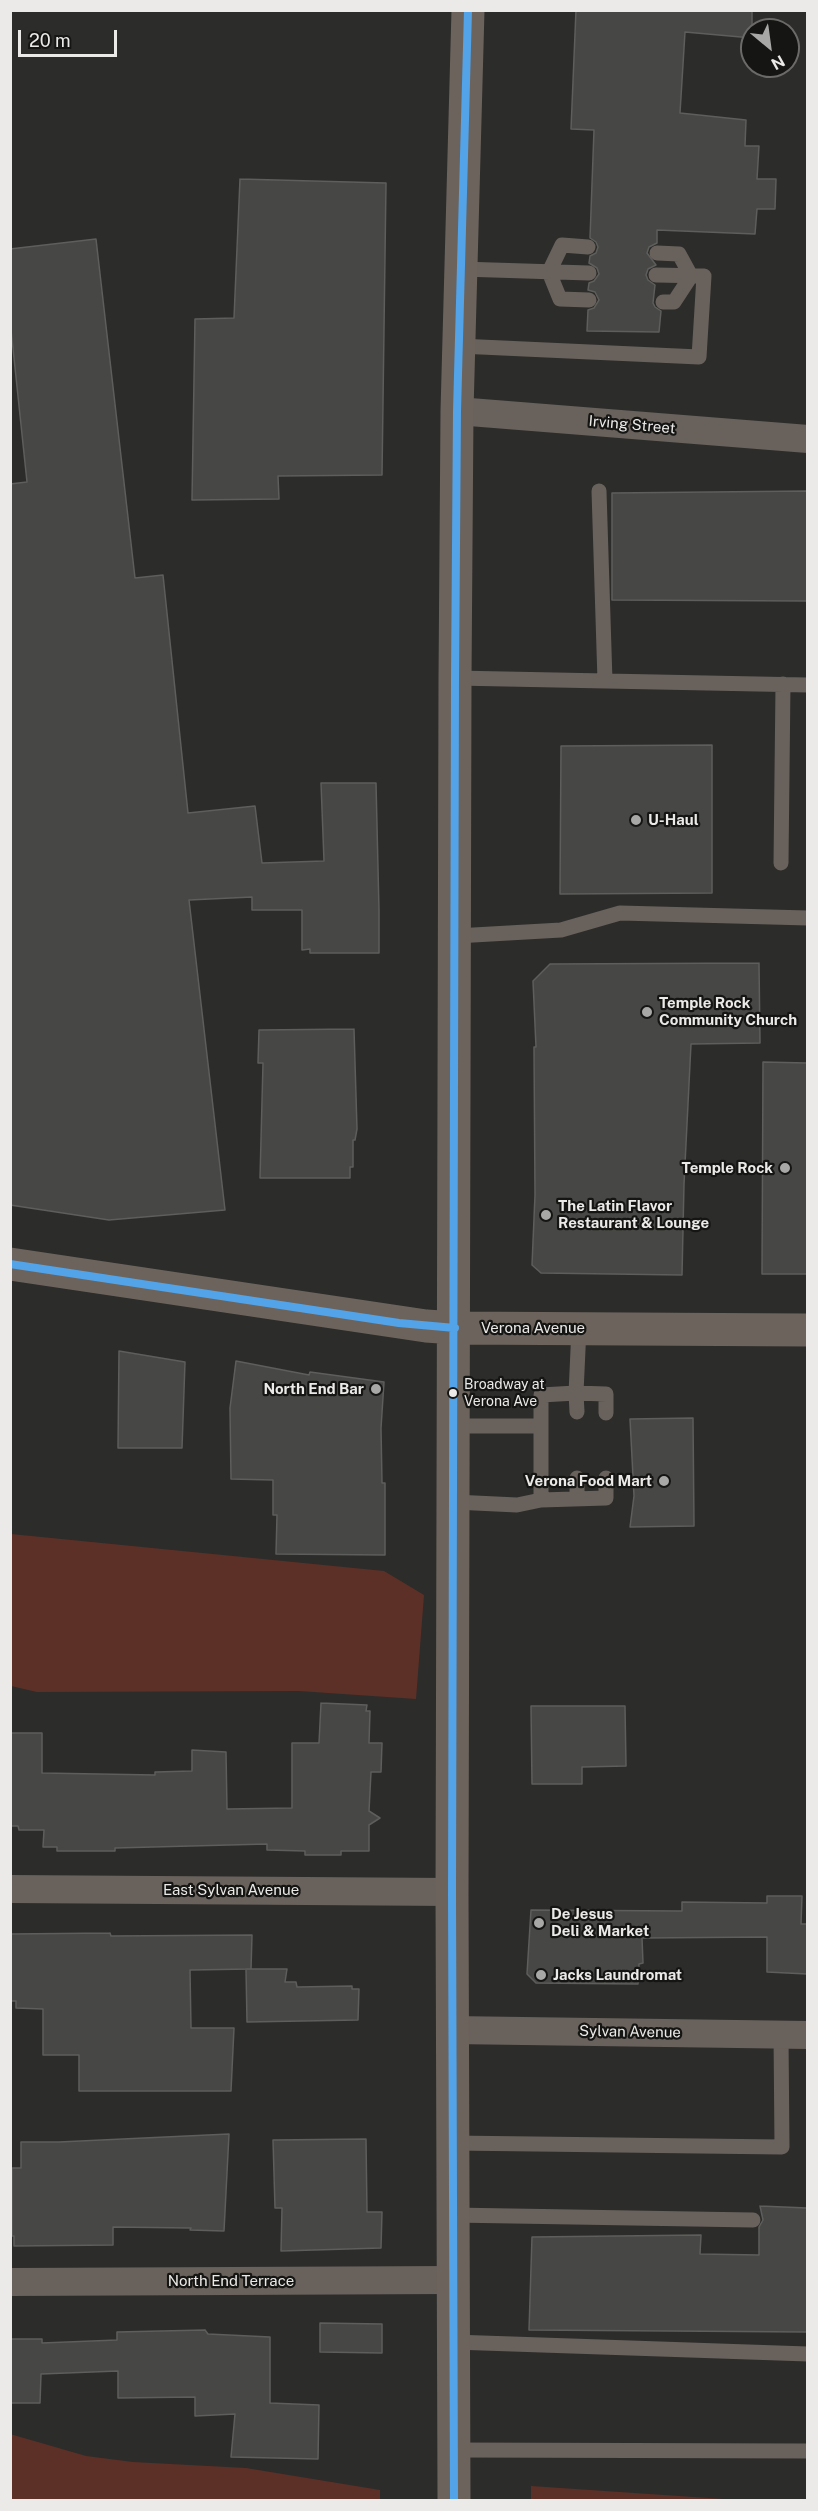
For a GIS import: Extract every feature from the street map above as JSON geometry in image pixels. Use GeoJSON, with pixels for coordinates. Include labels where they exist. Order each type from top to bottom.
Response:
{"type":"FeatureCollection","features":[{"type":"Feature","properties":{"kind":"main road"},"geometry":{"type":"LineString","coordinates":[[453,2476],[455,678],[457,411],[468,10]]}},
{"type":"Feature","properties":{"kind":"main road","name":"Verona Avenue"},"geometry":{"type":"LineString","coordinates":[[10,1264],[399,1323],[455,1328],[807,1329]]}},
{"type":"Feature","properties":{"kind":"street","name":"Irving Street"},"geometry":{"type":"LineString","coordinates":[[457,411],[807,439]]}},
{"type":"Feature","properties":{"kind":"street","name":"East Sylvan Avenue"},"geometry":{"type":"LineString","coordinates":[[10,1888],[452,1892]]}},
{"type":"Feature","properties":{"kind":"street","name":"Sylvan Avenue"},"geometry":{"type":"LineString","coordinates":[[452,2030],[794,2035]]}},
{"type":"Feature","properties":{"kind":"street","name":"North End Terrace"},"geometry":{"type":"LineString","coordinates":[[10,2282],[452,2280]]}},
{"type":"Feature","properties":{"kind":"lane"},"geometry":{"type":"LineString","coordinates":[[588,247],[562,245],[549,272],[560,299],[589,300]]}},
{"type":"Feature","properties":{"kind":"lane"},"geometry":{"type":"LineString","coordinates":[[657,253],[679,254],[691,276]]}},
{"type":"Feature","properties":{"kind":"lane"},"geometry":{"type":"LineString","coordinates":[[461,268],[589,273]]}},
{"type":"Feature","properties":{"kind":"lane"},"geometry":{"type":"LineString","coordinates":[[459,346],[699,357],[704,276],[656,275]]}},
{"type":"Feature","properties":{"kind":"lane"},"geometry":{"type":"LineString","coordinates":[[663,302],[674,302],[691,276]]}},
{"type":"Feature","properties":{"kind":"lane"},"geometry":{"type":"LineString","coordinates":[[599,491],[605,681]]}},
{"type":"Feature","properties":{"kind":"lane"},"geometry":{"type":"LineString","coordinates":[[455,678],[807,685]]}},
{"type":"Feature","properties":{"kind":"lane"},"geometry":{"type":"LineString","coordinates":[[781,863],[783,684]]}},
{"type":"Feature","properties":{"kind":"lane"},"geometry":{"type":"LineString","coordinates":[[456,936],[561,930],[620,913],[807,918]]}},
{"type":"Feature","properties":{"kind":"lane"},"geometry":{"type":"LineString","coordinates":[[577,1412],[579,1328]]}},
{"type":"Feature","properties":{"kind":"lane"},"geometry":{"type":"LineString","coordinates":[[541,1500],[541,1395],[606,1394],[606,1413]]}},
{"type":"Feature","properties":{"kind":"lane"},"geometry":{"type":"LineString","coordinates":[[454,1426],[540,1426]]}},
{"type":"Feature","properties":{"kind":"lane"},"geometry":{"type":"LineString","coordinates":[[577,1478],[577,1499]]}},
{"type":"Feature","properties":{"kind":"lane"},"geometry":{"type":"LineString","coordinates":[[454,1502],[517,1506],[541,1500],[606,1498],[606,1478]]}},
{"type":"Feature","properties":{"kind":"lane"},"geometry":{"type":"LineString","coordinates":[[452,2142],[782,2147],[794,2035]]}},
{"type":"Feature","properties":{"kind":"lane"},"geometry":{"type":"LineString","coordinates":[[452,2215],[753,2220]]}},
{"type":"Feature","properties":{"kind":"lane"},"geometry":{"type":"LineString","coordinates":[[453,2342],[807,2354]]}},
{"type":"Feature","properties":{"kind":"lane"},"geometry":{"type":"LineString","coordinates":[[453,2476],[807,2451]]}},
{"type":"Feature","properties":{"kind":"shaded area"},"geometry":{"type":"Polygon","coordinates":[[[11,1534],[384,1571],[424,1595],[416,1699],[299,1691],[37,1692],[11,1686],[11,1534]]]}},
{"type":"Feature","properties":{"kind":"shaded area"},"geometry":{"type":"Polygon","coordinates":[[[10,2434],[86,2456],[133,2462],[246,2468],[380,2490],[380,2500],[11,2500],[10,2434]]]}},
{"type":"Feature","properties":{"kind":"shaded area"},"geometry":{"type":"Polygon","coordinates":[[[531,2486],[738,2500],[531,2500],[531,2486]]]}},
{"type":"Feature","properties":{"kind":"building"},"geometry":{"type":"Polygon","coordinates":[[[576,10],[752,10],[752,18],[740,18],[740,37],[685,32],[680,113],[746,120],[745,146],[759,146],[757,179],[776,179],[775,209],[757,209],[755,234],[657,230],[657,243],[649,247],[647,253],[656,265],[648,269],[646,275],[648,280],[655,285],[653,303],[661,311],[659,332],[587,331],[588,310],[594,308],[599,300],[595,292],[588,290],[589,283],[594,281],[599,274],[597,268],[589,263],[590,256],[596,253],[598,247],[596,242],[590,238],[594,130],[571,129],[576,10]]]}},
{"type":"Feature","properties":{"kind":"building"},"geometry":{"type":"Polygon","coordinates":[[[240,179],[386,183],[382,475],[278,476],[279,499],[192,500],[195,319],[234,318],[240,179]]]}},
{"type":"Feature","properties":{"kind":"building"},"geometry":{"type":"Polygon","coordinates":[[[96,239],[135,578],[163,575],[188,813],[255,806],[262,863],[324,861],[321,783],[376,783],[379,910],[379,953],[310,953],[310,949],[302,950],[302,910],[252,910],[252,897],[189,900],[225,1210],[109,1220],[10,1205],[10,484],[27,482],[10,320],[10,249],[96,239]]]}},
{"type":"Feature","properties":{"kind":"building"},"geometry":{"type":"Polygon","coordinates":[[[807,491],[807,601],[612,600],[612,493],[807,491]]]}},
{"type":"Feature","properties":{"kind":"building","name":"U-Haul"},"geometry":{"type":"Polygon","coordinates":[[[712,745],[712,893],[560,894],[561,746],[712,745]]]}},
{"type":"Feature","properties":{"kind":"building"},"geometry":{"type":"Polygon","coordinates":[[[759,963],[760,1043],[691,1044],[682,1275],[541,1273],[532,1265],[535,1195],[534,1047],[536,1047],[533,981],[550,964],[759,963]]]}},
{"type":"Feature","properties":{"kind":"building"},"geometry":{"type":"Polygon","coordinates":[[[354,1029],[357,1129],[355,1140],[353,1140],[353,1167],[350,1167],[350,1178],[260,1178],[263,1063],[258,1063],[259,1030],[354,1029]]]}},
{"type":"Feature","properties":{"kind":"building","name":"Temple Rock"},"geometry":{"type":"Polygon","coordinates":[[[763,1062],[807,1063],[807,1274],[762,1274],[763,1062]]]}},
{"type":"Feature","properties":{"kind":"building"},"geometry":{"type":"Polygon","coordinates":[[[119,1351],[185,1362],[182,1448],[118,1448],[119,1351]]]}},
{"type":"Feature","properties":{"kind":"building"},"geometry":{"type":"Polygon","coordinates":[[[236,1361],[309,1375],[310,1372],[384,1382],[381,1428],[382,1483],[385,1483],[385,1555],[276,1554],[277,1515],[273,1515],[273,1480],[231,1479],[230,1408],[236,1361]]]}},
{"type":"Feature","properties":{"kind":"building","name":"Verona Food Mart"},"geometry":{"type":"Polygon","coordinates":[[[693,1418],[694,1526],[630,1527],[634,1496],[630,1419],[693,1418]]]}},
{"type":"Feature","properties":{"kind":"building"},"geometry":{"type":"Polygon","coordinates":[[[321,1703],[367,1705],[366,1711],[370,1711],[369,1743],[382,1743],[381,1772],[371,1772],[369,1811],[380,1818],[369,1825],[369,1851],[341,1851],[341,1855],[305,1855],[305,1851],[267,1850],[267,1844],[115,1848],[115,1851],[57,1851],[57,1847],[43,1847],[44,1830],[19,1830],[18,1826],[10,1826],[10,1733],[42,1733],[42,1773],[155,1775],[155,1772],[192,1771],[192,1750],[226,1752],[227,1809],[292,1808],[292,1743],[319,1743],[321,1703]]]}},
{"type":"Feature","properties":{"kind":"building"},"geometry":{"type":"Polygon","coordinates":[[[531,1706],[625,1706],[626,1766],[582,1767],[582,1784],[532,1784],[531,1706]]]}},
{"type":"Feature","properties":{"kind":"building"},"geometry":{"type":"Polygon","coordinates":[[[767,1896],[802,1896],[801,1924],[807,1924],[807,1974],[767,1972],[767,1937],[642,1938],[643,1963],[639,1964],[638,1984],[536,1983],[527,1974],[531,1910],[682,1911],[682,1902],[767,1903],[767,1896]]]}},
{"type":"Feature","properties":{"kind":"building"},"geometry":{"type":"Polygon","coordinates":[[[110,1933],[111,1936],[252,1935],[251,1969],[190,1970],[191,2028],[234,2028],[231,2091],[79,2091],[79,2055],[43,2055],[43,2009],[16,2008],[16,2001],[10,2001],[10,1934],[110,1933]]]}},
{"type":"Feature","properties":{"kind":"building"},"geometry":{"type":"Polygon","coordinates":[[[246,1969],[287,1969],[285,1982],[296,1982],[297,1987],[352,1986],[352,1989],[359,1989],[358,2020],[247,2022],[246,1969]]]}},
{"type":"Feature","properties":{"kind":"building"},"geometry":{"type":"Polygon","coordinates":[[[229,2134],[224,2231],[190,2230],[191,2228],[113,2227],[113,2245],[14,2246],[12,2168],[21,2168],[21,2142],[229,2134]]]}},
{"type":"Feature","properties":{"kind":"building"},"geometry":{"type":"Polygon","coordinates":[[[366,2139],[367,2212],[382,2212],[381,2248],[281,2251],[282,2208],[275,2208],[273,2140],[366,2139]]]}},
{"type":"Feature","properties":{"kind":"building"},"geometry":{"type":"Polygon","coordinates":[[[760,2206],[807,2208],[807,2332],[529,2330],[532,2237],[701,2235],[700,2254],[759,2255],[759,2227],[763,2220],[760,2206]]]}},
{"type":"Feature","properties":{"kind":"building"},"geometry":{"type":"Polygon","coordinates":[[[320,2323],[382,2324],[382,2353],[320,2352],[320,2323]]]}},
{"type":"Feature","properties":{"kind":"building"},"geometry":{"type":"Polygon","coordinates":[[[205,2330],[208,2334],[270,2337],[270,2403],[319,2405],[318,2459],[231,2457],[235,2414],[195,2416],[195,2397],[118,2398],[118,2371],[41,2374],[40,2403],[10,2403],[10,2339],[42,2339],[42,2343],[117,2340],[117,2332],[205,2330]]]}},
{"type":"Feature","properties":{"kind":"transit line"},"geometry":{"type":"LineString","coordinates":[[454,2500],[452,1892],[455,678],[457,411],[468,10]]}},
{"type":"Feature","properties":{"kind":"transit line"},"geometry":{"type":"LineString","coordinates":[[10,1264],[399,1323],[455,1328]]}},
{"type":"Feature","properties":{"kind":"place","name":"U-Haul"},"geometry":{"type":"Point","coordinates":[636,820]}},
{"type":"Feature","properties":{"kind":"place","name":"Temple Rock Community Church"},"geometry":{"type":"Point","coordinates":[647,1012]}},
{"type":"Feature","properties":{"kind":"place","name":"Temple Rock"},"geometry":{"type":"Point","coordinates":[785,1168]}},
{"type":"Feature","properties":{"kind":"place","name":"The Latin Flavor Restaurant & Lounge"},"geometry":{"type":"Point","coordinates":[546,1215]}},
{"type":"Feature","properties":{"kind":"place","name":"North End Bar"},"geometry":{"type":"Point","coordinates":[376,1389]}},
{"type":"Feature","properties":{"kind":"place","name":"Broadway at Verona Ave"},"geometry":{"type":"Point","coordinates":[453,1393]}},
{"type":"Feature","properties":{"kind":"place","name":"Verona Food Mart"},"geometry":{"type":"Point","coordinates":[664,1481]}},
{"type":"Feature","properties":{"kind":"place","name":"De Jesus Deli & Market"},"geometry":{"type":"Point","coordinates":[539,1923]}},
{"type":"Feature","properties":{"kind":"place","name":"Jacks Laundromat"},"geometry":{"type":"Point","coordinates":[541,1975]}}]}
